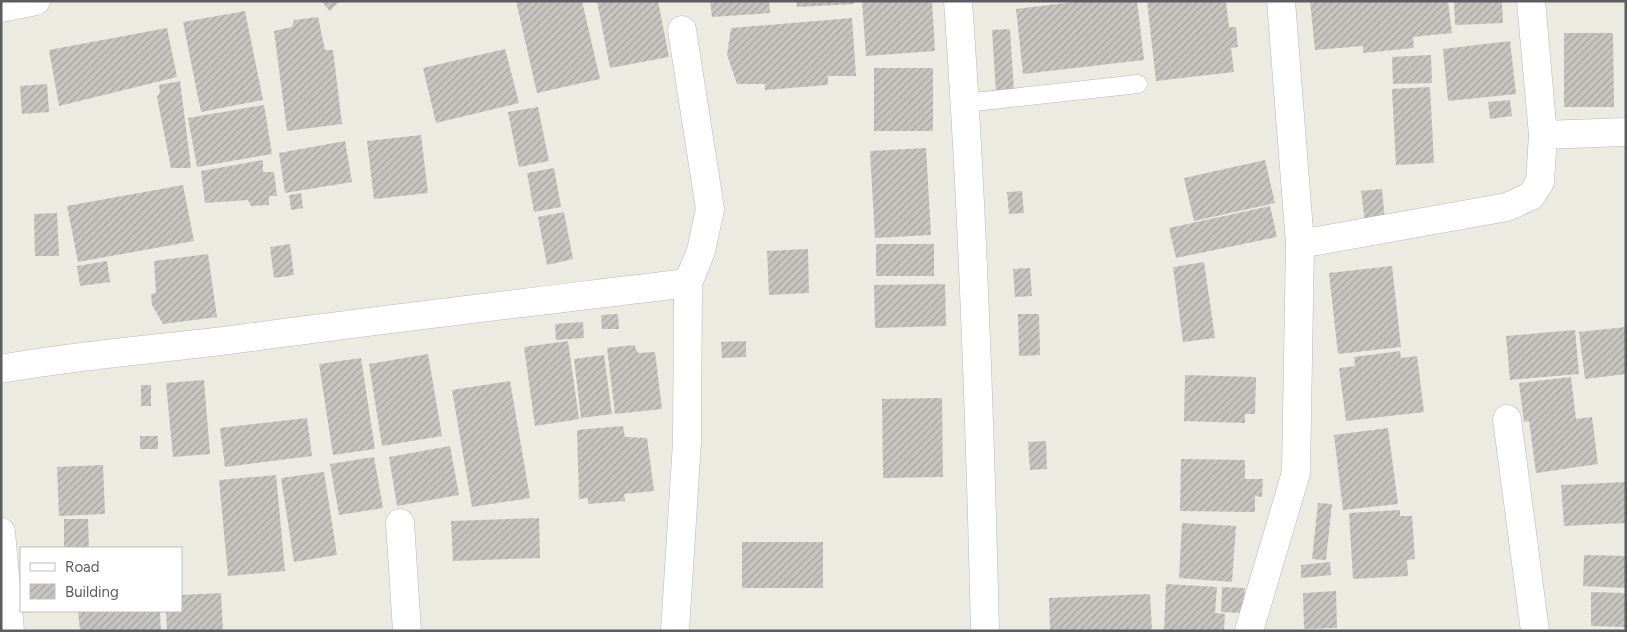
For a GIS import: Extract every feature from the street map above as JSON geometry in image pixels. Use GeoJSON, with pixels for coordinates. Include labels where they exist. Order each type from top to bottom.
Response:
{"type":"FeatureCollection","features":[{"type":"Feature","properties":{"kind":"street"},"geometry":{"type":"LineString","coordinates":[[1,8],[36,1]]}},
{"type":"Feature","properties":{"kind":"street"},"geometry":{"type":"LineString","coordinates":[[958,1],[965,103],[980,441],[985,631]]}},
{"type":"Feature","properties":{"kind":"street"},"geometry":{"type":"LineString","coordinates":[[1249,631],[1296,474],[1300,244],[1281,1]]}},
{"type":"Feature","properties":{"kind":"street"},"geometry":{"type":"LineString","coordinates":[[1300,244],[1507,207],[1531,196],[1540,182],[1543,135],[1531,1]]}},
{"type":"Feature","properties":{"kind":"street"},"geometry":{"type":"LineString","coordinates":[[675,631],[687,442],[688,282],[700,251],[710,209],[682,30]]}},
{"type":"Feature","properties":{"kind":"street"},"geometry":{"type":"LineString","coordinates":[[1543,135],[1626,132]]}},
{"type":"Feature","properties":{"kind":"street"},"geometry":{"type":"LineString","coordinates":[[1,369],[45,361],[245,338],[341,324],[688,282]]}},
{"type":"Feature","properties":{"kind":"street"},"geometry":{"type":"LineString","coordinates":[[1507,419],[1536,631]]}},
{"type":"Feature","properties":{"kind":"street"},"geometry":{"type":"LineString","coordinates":[[400,523],[407,631]]}},
{"type":"Feature","properties":{"kind":"street"},"geometry":{"type":"LineString","coordinates":[[1,532],[10,631]]}},
{"type":"Feature","properties":{"kind":"lane"},"geometry":{"type":"LineString","coordinates":[[965,103],[1138,84]]}},
{"type":"Feature","properties":{"kind":"building"},"geometry":{"type":"Polygon","coordinates":[[[321,1],[340,1],[330,11],[321,1]]]}},
{"type":"Feature","properties":{"kind":"building"},"geometry":{"type":"Polygon","coordinates":[[[516,1],[582,1],[600,79],[537,93],[516,1]]]}},
{"type":"Feature","properties":{"kind":"building"},"geometry":{"type":"Polygon","coordinates":[[[597,1],[658,1],[669,57],[610,68],[597,1]]]}},
{"type":"Feature","properties":{"kind":"building"},"geometry":{"type":"Polygon","coordinates":[[[710,1],[769,1],[770,13],[712,17],[710,1]]]}},
{"type":"Feature","properties":{"kind":"building"},"geometry":{"type":"Polygon","coordinates":[[[796,1],[853,1],[854,4],[797,7],[796,1]]]}},
{"type":"Feature","properties":{"kind":"building"},"geometry":{"type":"Polygon","coordinates":[[[862,1],[932,1],[935,51],[866,56],[862,1]]]}},
{"type":"Feature","properties":{"kind":"building"},"geometry":{"type":"Polygon","coordinates":[[[1081,1],[1137,1],[1144,60],[1023,74],[1016,9],[1081,1]]]}},
{"type":"Feature","properties":{"kind":"building"},"geometry":{"type":"Polygon","coordinates":[[[1147,1],[1226,1],[1229,27],[1236,27],[1238,47],[1231,48],[1234,72],[1156,81],[1147,1]]]}},
{"type":"Feature","properties":{"kind":"building"},"geometry":{"type":"Polygon","coordinates":[[[1310,1],[1448,1],[1452,33],[1413,37],[1414,48],[1363,53],[1363,46],[1315,50],[1310,1]]]}},
{"type":"Feature","properties":{"kind":"building"},"geometry":{"type":"Polygon","coordinates":[[[1454,1],[1502,1],[1503,23],[1455,25],[1454,1]]]}},
{"type":"Feature","properties":{"kind":"building"},"geometry":{"type":"Polygon","coordinates":[[[245,11],[263,100],[201,112],[183,22],[245,11]]]}},
{"type":"Feature","properties":{"kind":"building"},"geometry":{"type":"Polygon","coordinates":[[[318,17],[325,50],[333,50],[342,124],[287,131],[274,31],[292,27],[294,20],[318,17]]]}},
{"type":"Feature","properties":{"kind":"building"},"geometry":{"type":"Polygon","coordinates":[[[852,18],[856,76],[828,76],[828,85],[765,90],[765,84],[737,84],[727,55],[731,28],[852,18]]]}},
{"type":"Feature","properties":{"kind":"building"},"geometry":{"type":"Polygon","coordinates":[[[167,28],[177,77],[59,106],[49,50],[167,28]]]}},
{"type":"Feature","properties":{"kind":"building"},"geometry":{"type":"Polygon","coordinates":[[[1010,29],[1014,92],[996,93],[992,30],[1010,29]]]}},
{"type":"Feature","properties":{"kind":"building"},"geometry":{"type":"Polygon","coordinates":[[[1564,33],[1613,33],[1614,107],[1564,107],[1564,33]]]}},
{"type":"Feature","properties":{"kind":"building"},"geometry":{"type":"Polygon","coordinates":[[[1510,41],[1516,94],[1448,101],[1443,49],[1510,41]]]}},
{"type":"Feature","properties":{"kind":"building"},"geometry":{"type":"Polygon","coordinates":[[[505,49],[519,103],[436,123],[423,68],[505,49]]]}},
{"type":"Feature","properties":{"kind":"building"},"geometry":{"type":"Polygon","coordinates":[[[1431,55],[1432,83],[1393,84],[1392,57],[1431,55]]]}},
{"type":"Feature","properties":{"kind":"building"},"geometry":{"type":"Polygon","coordinates":[[[874,68],[933,68],[933,131],[874,131],[874,68]]]}},
{"type":"Feature","properties":{"kind":"building"},"geometry":{"type":"Polygon","coordinates":[[[180,81],[191,168],[171,168],[157,97],[160,92],[159,85],[180,81]]]}},
{"type":"Feature","properties":{"kind":"building"},"geometry":{"type":"Polygon","coordinates":[[[47,84],[49,112],[22,114],[20,86],[47,84]]]}},
{"type":"Feature","properties":{"kind":"building"},"geometry":{"type":"Polygon","coordinates":[[[1430,87],[1434,163],[1396,165],[1392,89],[1430,87]]]}},
{"type":"Feature","properties":{"kind":"building"},"geometry":{"type":"Polygon","coordinates":[[[1510,100],[1512,116],[1490,119],[1488,102],[1510,100]]]}},
{"type":"Feature","properties":{"kind":"building"},"geometry":{"type":"Polygon","coordinates":[[[264,105],[272,154],[197,167],[188,118],[264,105]]]}},
{"type":"Feature","properties":{"kind":"building"},"geometry":{"type":"Polygon","coordinates":[[[538,107],[549,161],[519,167],[508,112],[538,107]]]}},
{"type":"Feature","properties":{"kind":"building"},"geometry":{"type":"Polygon","coordinates":[[[421,135],[428,193],[374,199],[367,141],[421,135]]]}},
{"type":"Feature","properties":{"kind":"building"},"geometry":{"type":"Polygon","coordinates":[[[345,141],[352,182],[285,193],[279,153],[345,141]]]}},
{"type":"Feature","properties":{"kind":"building"},"geometry":{"type":"Polygon","coordinates":[[[926,148],[931,235],[875,238],[870,151],[926,148]]]}},
{"type":"Feature","properties":{"kind":"building"},"geometry":{"type":"Polygon","coordinates":[[[263,160],[263,172],[274,172],[277,196],[269,196],[269,205],[251,206],[248,200],[205,203],[201,171],[263,160]]]}},
{"type":"Feature","properties":{"kind":"building"},"geometry":{"type":"Polygon","coordinates":[[[1265,160],[1275,203],[1194,221],[1184,178],[1265,160]]]}},
{"type":"Feature","properties":{"kind":"building"},"geometry":{"type":"Polygon","coordinates":[[[554,168],[561,207],[534,212],[527,173],[554,168]]]}},
{"type":"Feature","properties":{"kind":"building"},"geometry":{"type":"Polygon","coordinates":[[[183,185],[194,241],[78,262],[67,206],[183,185]]]}},
{"type":"Feature","properties":{"kind":"building"},"geometry":{"type":"Polygon","coordinates":[[[1382,189],[1385,221],[1365,223],[1361,191],[1382,189]]]}},
{"type":"Feature","properties":{"kind":"building"},"geometry":{"type":"Polygon","coordinates":[[[1022,191],[1024,213],[1009,214],[1007,192],[1022,191]]]}},
{"type":"Feature","properties":{"kind":"building"},"geometry":{"type":"Polygon","coordinates":[[[301,193],[303,208],[291,210],[289,195],[301,193]]]}},
{"type":"Feature","properties":{"kind":"building"},"geometry":{"type":"Polygon","coordinates":[[[1270,206],[1277,237],[1176,258],[1169,228],[1270,206]]]}},
{"type":"Feature","properties":{"kind":"building"},"geometry":{"type":"Polygon","coordinates":[[[564,212],[573,259],[547,265],[538,217],[564,212]]]}},
{"type":"Feature","properties":{"kind":"building"},"geometry":{"type":"Polygon","coordinates":[[[57,213],[59,256],[35,256],[34,214],[57,213]]]}},
{"type":"Feature","properties":{"kind":"building"},"geometry":{"type":"Polygon","coordinates":[[[290,244],[294,275],[274,278],[270,247],[290,244]]]}},
{"type":"Feature","properties":{"kind":"building"},"geometry":{"type":"Polygon","coordinates":[[[876,244],[934,244],[934,276],[876,276],[876,244]]]}},
{"type":"Feature","properties":{"kind":"building"},"geometry":{"type":"Polygon","coordinates":[[[808,249],[809,293],[769,295],[767,251],[808,249]]]}},
{"type":"Feature","properties":{"kind":"building"},"geometry":{"type":"Polygon","coordinates":[[[208,254],[217,317],[163,324],[152,305],[151,294],[156,293],[154,261],[208,254]]]}},
{"type":"Feature","properties":{"kind":"building"},"geometry":{"type":"Polygon","coordinates":[[[107,261],[110,282],[80,286],[77,266],[107,261]]]}},
{"type":"Feature","properties":{"kind":"building"},"geometry":{"type":"Polygon","coordinates":[[[1204,262],[1215,338],[1183,342],[1173,267],[1204,262]]]}},
{"type":"Feature","properties":{"kind":"building"},"geometry":{"type":"Polygon","coordinates":[[[1392,266],[1401,347],[1338,354],[1329,273],[1392,266]]]}},
{"type":"Feature","properties":{"kind":"building"},"geometry":{"type":"Polygon","coordinates":[[[1030,268],[1032,296],[1015,297],[1013,269],[1030,268]]]}},
{"type":"Feature","properties":{"kind":"building"},"geometry":{"type":"Polygon","coordinates":[[[945,284],[946,326],[875,328],[874,285],[945,284]]]}},
{"type":"Feature","properties":{"kind":"building"},"geometry":{"type":"Polygon","coordinates":[[[618,314],[619,329],[602,329],[601,315],[618,314]]]}},
{"type":"Feature","properties":{"kind":"building"},"geometry":{"type":"Polygon","coordinates":[[[1018,314],[1039,314],[1040,355],[1019,356],[1018,314]]]}},
{"type":"Feature","properties":{"kind":"building"},"geometry":{"type":"Polygon","coordinates":[[[583,322],[584,338],[556,340],[555,324],[583,322]]]}},
{"type":"Feature","properties":{"kind":"building"},"geometry":{"type":"Polygon","coordinates":[[[1626,327],[1626,374],[1585,379],[1579,332],[1626,327]]]}},
{"type":"Feature","properties":{"kind":"building"},"geometry":{"type":"Polygon","coordinates":[[[1575,330],[1579,374],[1510,380],[1506,336],[1575,330]]]}},
{"type":"Feature","properties":{"kind":"building"},"geometry":{"type":"Polygon","coordinates":[[[568,341],[579,419],[535,426],[524,347],[568,341]]]}},
{"type":"Feature","properties":{"kind":"building"},"geometry":{"type":"Polygon","coordinates":[[[746,341],[746,357],[722,358],[721,342],[746,341]]]}},
{"type":"Feature","properties":{"kind":"building"},"geometry":{"type":"Polygon","coordinates":[[[634,345],[638,353],[655,352],[662,409],[615,414],[607,348],[634,345]]]}},
{"type":"Feature","properties":{"kind":"building"},"geometry":{"type":"Polygon","coordinates":[[[1400,351],[1401,358],[1417,356],[1424,412],[1346,421],[1339,368],[1355,366],[1354,357],[1400,351]]]}},
{"type":"Feature","properties":{"kind":"building"},"geometry":{"type":"Polygon","coordinates":[[[428,354],[442,436],[382,446],[369,364],[428,354]]]}},
{"type":"Feature","properties":{"kind":"building"},"geometry":{"type":"Polygon","coordinates":[[[604,355],[612,414],[581,418],[574,359],[604,355]]]}},
{"type":"Feature","properties":{"kind":"building"},"geometry":{"type":"Polygon","coordinates":[[[361,358],[375,449],[333,455],[319,364],[361,358]]]}},
{"type":"Feature","properties":{"kind":"building"},"geometry":{"type":"Polygon","coordinates":[[[1185,375],[1256,377],[1255,414],[1245,414],[1245,423],[1184,421],[1185,375]]]}},
{"type":"Feature","properties":{"kind":"building"},"geometry":{"type":"Polygon","coordinates":[[[1571,377],[1576,419],[1592,417],[1598,464],[1536,473],[1529,421],[1524,422],[1519,383],[1571,377]]]}},
{"type":"Feature","properties":{"kind":"building"},"geometry":{"type":"Polygon","coordinates":[[[204,380],[210,454],[173,457],[166,383],[204,380]]]}},
{"type":"Feature","properties":{"kind":"building"},"geometry":{"type":"Polygon","coordinates":[[[510,381],[530,498],[472,507],[452,390],[510,381]]]}},
{"type":"Feature","properties":{"kind":"building"},"geometry":{"type":"Polygon","coordinates":[[[141,385],[151,385],[151,406],[141,406],[141,385]]]}},
{"type":"Feature","properties":{"kind":"building"},"geometry":{"type":"Polygon","coordinates":[[[942,398],[943,477],[883,478],[882,399],[942,398]]]}},
{"type":"Feature","properties":{"kind":"building"},"geometry":{"type":"Polygon","coordinates":[[[307,418],[312,456],[225,467],[220,428],[307,418]]]}},
{"type":"Feature","properties":{"kind":"building"},"geometry":{"type":"Polygon","coordinates":[[[623,426],[625,437],[647,438],[654,491],[624,494],[625,501],[588,504],[588,498],[579,499],[577,430],[623,426]]]}},
{"type":"Feature","properties":{"kind":"building"},"geometry":{"type":"Polygon","coordinates":[[[1388,428],[1398,504],[1343,510],[1334,435],[1388,428]]]}},
{"type":"Feature","properties":{"kind":"building"},"geometry":{"type":"Polygon","coordinates":[[[140,436],[158,436],[158,449],[140,449],[140,436]]]}},
{"type":"Feature","properties":{"kind":"building"},"geometry":{"type":"Polygon","coordinates":[[[1046,441],[1047,469],[1030,470],[1028,442],[1046,441]]]}},
{"type":"Feature","properties":{"kind":"building"},"geometry":{"type":"Polygon","coordinates":[[[450,446],[459,495],[397,506],[389,457],[450,446]]]}},
{"type":"Feature","properties":{"kind":"building"},"geometry":{"type":"Polygon","coordinates":[[[374,457],[383,508],[339,515],[330,464],[374,457]]]}},
{"type":"Feature","properties":{"kind":"building"},"geometry":{"type":"Polygon","coordinates":[[[1181,459],[1245,460],[1245,479],[1263,479],[1262,497],[1255,496],[1255,512],[1180,511],[1181,459]]]}},
{"type":"Feature","properties":{"kind":"building"},"geometry":{"type":"Polygon","coordinates":[[[103,465],[105,514],[59,516],[57,467],[103,465]]]}},
{"type":"Feature","properties":{"kind":"building"},"geometry":{"type":"Polygon","coordinates":[[[324,472],[337,555],[294,562],[281,478],[324,472]]]}},
{"type":"Feature","properties":{"kind":"building"},"geometry":{"type":"Polygon","coordinates":[[[276,475],[285,571],[228,576],[219,480],[276,475]]]}},
{"type":"Feature","properties":{"kind":"building"},"geometry":{"type":"Polygon","coordinates":[[[1626,482],[1626,523],[1564,526],[1561,485],[1626,482]]]}},
{"type":"Feature","properties":{"kind":"building"},"geometry":{"type":"Polygon","coordinates":[[[1318,503],[1332,504],[1326,560],[1312,559],[1318,503]]]}},
{"type":"Feature","properties":{"kind":"building"},"geometry":{"type":"Polygon","coordinates":[[[1400,510],[1400,516],[1412,516],[1415,559],[1407,560],[1408,576],[1353,579],[1349,513],[1400,510]]]}},
{"type":"Feature","properties":{"kind":"building"},"geometry":{"type":"Polygon","coordinates":[[[539,518],[540,558],[453,561],[451,521],[539,518]]]}},
{"type":"Feature","properties":{"kind":"building"},"geometry":{"type":"Polygon","coordinates":[[[64,519],[88,519],[89,547],[64,547],[64,519]]]}},
{"type":"Feature","properties":{"kind":"building"},"geometry":{"type":"Polygon","coordinates":[[[1182,523],[1236,526],[1232,582],[1179,578],[1182,523]]]}},
{"type":"Feature","properties":{"kind":"building"},"geometry":{"type":"Polygon","coordinates":[[[742,542],[823,542],[823,588],[742,588],[742,542]]]}},
{"type":"Feature","properties":{"kind":"building"},"geometry":{"type":"Polygon","coordinates":[[[1584,555],[1626,556],[1626,588],[1583,586],[1584,555]]]}},
{"type":"Feature","properties":{"kind":"building"},"geometry":{"type":"Polygon","coordinates":[[[1330,562],[1331,575],[1301,578],[1301,565],[1330,562]]]}},
{"type":"Feature","properties":{"kind":"building"},"geometry":{"type":"Polygon","coordinates":[[[1166,584],[1217,587],[1215,613],[1225,614],[1224,631],[1164,631],[1166,584]]]}},
{"type":"Feature","properties":{"kind":"building"},"geometry":{"type":"Polygon","coordinates":[[[1222,587],[1245,588],[1243,613],[1221,612],[1222,587]]]}},
{"type":"Feature","properties":{"kind":"building"},"geometry":{"type":"Polygon","coordinates":[[[1336,591],[1337,628],[1304,629],[1303,593],[1336,591]]]}},
{"type":"Feature","properties":{"kind":"building"},"geometry":{"type":"Polygon","coordinates":[[[1591,592],[1626,593],[1626,627],[1591,626],[1591,592]]]}},
{"type":"Feature","properties":{"kind":"building"},"geometry":{"type":"Polygon","coordinates":[[[221,593],[223,631],[167,631],[166,612],[182,612],[182,595],[221,593]]]}},
{"type":"Feature","properties":{"kind":"building"},"geometry":{"type":"Polygon","coordinates":[[[1150,594],[1152,631],[1050,631],[1049,598],[1150,594]]]}},
{"type":"Feature","properties":{"kind":"building"},"geometry":{"type":"Polygon","coordinates":[[[78,612],[160,612],[161,631],[80,631],[78,612]]]}}]}
